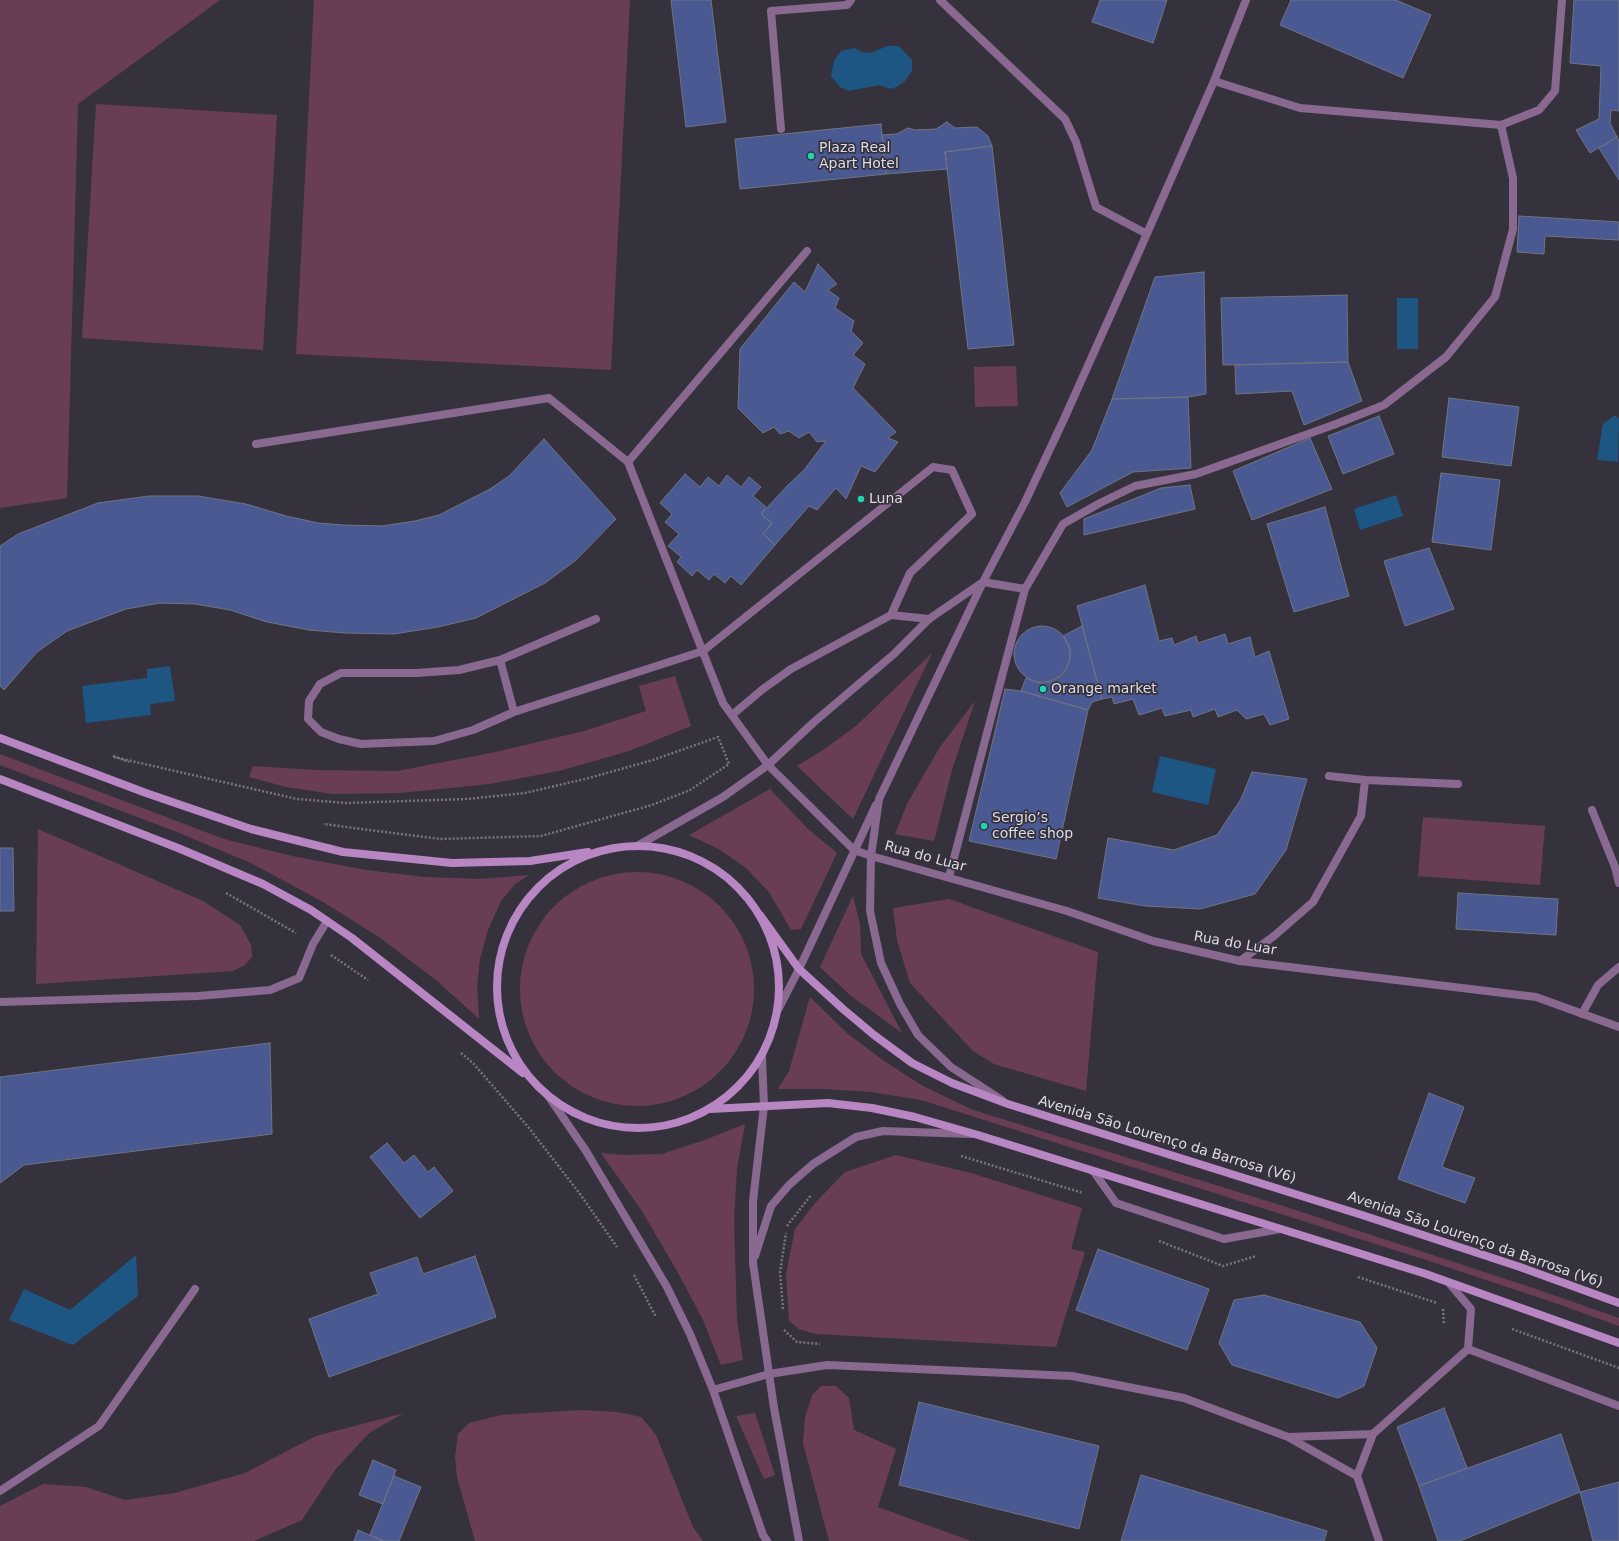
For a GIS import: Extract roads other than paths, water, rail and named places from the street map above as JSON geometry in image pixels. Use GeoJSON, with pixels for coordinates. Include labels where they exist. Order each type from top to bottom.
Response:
{"type":"FeatureCollection","features":[{"type":"Feature","properties":{"kind":"main road","name":"Avenida São Lourenço da Barrosa (V6)"},"geometry":{"type":"LineString","coordinates":[[0,738],[146,793],[251,829],[343,852],[460,863],[530,862],[612,848],[637,846],[667,849],[685,854],[707,864],[728,878],[745,895],[798,969],[874,1035],[912,1063],[952,1083],[1008,1104],[1520,1267],[1619,1303]]}},
{"type":"Feature","properties":{"kind":"main road","name":"Avenida São Lourenço da Barrosa (V6)"},"geometry":{"type":"LineString","coordinates":[[0,780],[178,848],[263,884],[311,910],[352,938],[532,1080],[549,1097],[570,1111],[592,1121],[616,1127],[640,1129],[665,1127],[688,1120],[710,1109],[735,1090],[748,1077],[762,1057],[772,1034],[778,1010],[779,986],[777,961],[770,937],[760,915]]}},
{"type":"Feature","properties":{"kind":"main road","name":"Avenida São Lourenço da Barrosa (V6)"},"geometry":{"type":"LineString","coordinates":[[532,1080],[517,1060],[506,1038],[500,1014],[497,989],[505,941],[515,918],[529,898],[546,880],[572,863],[588,855],[612,848]]}},
{"type":"Feature","properties":{"kind":"main road","name":"Avenida São Lourenço da Barrosa (V6)"},"geometry":{"type":"LineString","coordinates":[[710,1109],[828,1103],[872,1108],[915,1117],[978,1134],[1094,1172],[1449,1283],[1619,1343]]}},
{"type":"Feature","properties":{"kind":"street"},"geometry":{"type":"LineString","coordinates":[[781,129],[771,11],[847,5],[851,0]]}},
{"type":"Feature","properties":{"kind":"street"},"geometry":{"type":"LineString","coordinates":[[940,0],[1065,119],[1076,142],[1096,207],[1147,234]]}},
{"type":"Feature","properties":{"kind":"street"},"geometry":{"type":"LineString","coordinates":[[778,1010],[983,582],[1028,495],[1147,234],[1214,81],[1246,0]]}},
{"type":"Feature","properties":{"kind":"street"},"geometry":{"type":"LineString","coordinates":[[1214,81],[1300,108],[1500,125],[1539,110],[1556,91],[1557,48],[1562,0]]}},
{"type":"Feature","properties":{"kind":"street"},"geometry":{"type":"LineString","coordinates":[[949,877],[1025,589],[1063,524],[1100,503],[1135,486],[1196,474],[1336,424],[1384,405],[1446,357],[1495,297],[1513,229],[1513,178],[1500,125]]}},
{"type":"Feature","properties":{"kind":"street"},"geometry":{"type":"LineString","coordinates":[[628,462],[807,251]]}},
{"type":"Feature","properties":{"kind":"street"},"geometry":{"type":"LineString","coordinates":[[256,444],[549,398],[628,462],[723,703],[768,765],[854,850]]}},
{"type":"Feature","properties":{"kind":"street"},"geometry":{"type":"LineString","coordinates":[[596,619],[500,660],[459,670],[416,673],[341,673],[320,684],[309,701],[308,719],[320,732],[339,739],[361,744],[434,741],[473,730],[514,712],[703,651],[933,467],[952,470],[972,514],[910,572],[891,615]]}},
{"type":"Feature","properties":{"kind":"street"},"geometry":{"type":"LineString","coordinates":[[637,846],[723,797],[768,765],[814,722],[894,654],[929,619],[983,582],[1025,589]]}},
{"type":"Feature","properties":{"kind":"street"},"geometry":{"type":"LineString","coordinates":[[732,715],[763,689],[791,669],[891,615],[929,619]]}},
{"type":"Feature","properties":{"kind":"street"},"geometry":{"type":"LineString","coordinates":[[500,660],[514,712]]}},
{"type":"Feature","properties":{"kind":"street"},"geometry":{"type":"LineString","coordinates":[[1329,776],[1365,780],[1458,784]]}},
{"type":"Feature","properties":{"kind":"street"},"geometry":{"type":"LineString","coordinates":[[1240,961],[1274,936],[1313,902],[1361,816],[1365,780]]}},
{"type":"Feature","properties":{"kind":"street"},"geometry":{"type":"LineString","coordinates":[[879,799],[871,856],[870,911],[881,962],[900,1004],[918,1035],[951,1067],[1008,1104]]}},
{"type":"Feature","properties":{"kind":"street"},"geometry":{"type":"LineString","coordinates":[[1592,810],[1615,867],[1619,883]]}},
{"type":"Feature","properties":{"kind":"street","name":"Rua do Luar"},"geometry":{"type":"LineString","coordinates":[[854,850],[1067,910],[1153,941],[1240,961],[1536,997],[1619,1028]]}},
{"type":"Feature","properties":{"kind":"street"},"geometry":{"type":"LineString","coordinates":[[0,1002],[198,996],[270,990],[299,978],[313,944],[327,921]]}},
{"type":"Feature","properties":{"kind":"street"},"geometry":{"type":"LineString","coordinates":[[1582,1014],[1598,985],[1619,967]]}},
{"type":"Feature","properties":{"kind":"street"},"geometry":{"type":"LineString","coordinates":[[762,1057],[764,1106],[753,1201],[753,1262],[770,1374],[799,1541]]}},
{"type":"Feature","properties":{"kind":"street"},"geometry":{"type":"LineString","coordinates":[[549,1097],[586,1151],[667,1287],[690,1334],[713,1390],[763,1535],[767,1541]]}},
{"type":"Feature","properties":{"kind":"street"},"geometry":{"type":"LineString","coordinates":[[753,1262],[772,1206],[789,1185],[813,1164],[856,1137],[883,1131],[978,1134]]}},
{"type":"Feature","properties":{"kind":"street"},"geometry":{"type":"LineString","coordinates":[[1094,1172],[1116,1203],[1224,1239],[1280,1229]]}},
{"type":"Feature","properties":{"kind":"street"},"geometry":{"type":"LineString","coordinates":[[1379,1541],[1357,1476],[1373,1434],[1468,1349],[1471,1309],[1449,1283]]}},
{"type":"Feature","properties":{"kind":"street"},"geometry":{"type":"LineString","coordinates":[[0,1491],[99,1426],[195,1289]]}},
{"type":"Feature","properties":{"kind":"street"},"geometry":{"type":"LineString","coordinates":[[1468,1349],[1619,1406]]}},
{"type":"Feature","properties":{"kind":"street"},"geometry":{"type":"LineString","coordinates":[[713,1390],[770,1374],[827,1365],[1072,1376],[1184,1398],[1288,1437],[1357,1476]]}},
{"type":"Feature","properties":{"kind":"street"},"geometry":{"type":"LineString","coordinates":[[1288,1437],[1373,1434]]}},
{"type":"Feature","properties":{"kind":"water"},"geometry":{"type":"Polygon","coordinates":[[[888,46],[899,46],[912,60],[912,71],[905,81],[898,86],[891,89],[879,85],[849,91],[840,87],[831,76],[834,61],[841,51],[854,48],[862,52],[870,53],[888,46]]]}},
{"type":"Feature","properties":{"kind":"water"},"geometry":{"type":"Polygon","coordinates":[[[1397,298],[1418,298],[1418,349],[1397,349],[1397,298]]]}},
{"type":"Feature","properties":{"kind":"water"},"geometry":{"type":"Polygon","coordinates":[[[1615,415],[1619,419],[1618,462],[1597,460],[1603,424],[1615,415]]]}},
{"type":"Feature","properties":{"kind":"water"},"geometry":{"type":"Polygon","coordinates":[[[1396,495],[1403,516],[1360,530],[1354,509],[1396,495]]]}},
{"type":"Feature","properties":{"kind":"water"},"geometry":{"type":"Polygon","coordinates":[[[170,666],[175,701],[150,704],[151,715],[86,723],[82,686],[147,678],[147,669],[170,666]]]}},
{"type":"Feature","properties":{"kind":"water"},"geometry":{"type":"Polygon","coordinates":[[[1160,756],[1216,769],[1208,805],[1152,792],[1160,756]]]}},
{"type":"Feature","properties":{"kind":"water"},"geometry":{"type":"Polygon","coordinates":[[[136,1255],[138,1296],[73,1345],[9,1320],[24,1289],[70,1310],[136,1255]]]}},
{"type":"Feature","properties":{"kind":"place","name":"Plaza Real Apart Hotel"},"geometry":{"type":"Point","coordinates":[811,156]}},
{"type":"Feature","properties":{"kind":"place","name":"Luna"},"geometry":{"type":"Point","coordinates":[861,499]}},
{"type":"Feature","properties":{"kind":"place","name":"Orange market"},"geometry":{"type":"Point","coordinates":[1043,689]}},
{"type":"Feature","properties":{"kind":"place","name":"Sergio’s coffee shop"},"geometry":{"type":"Point","coordinates":[984,826]}}]}
